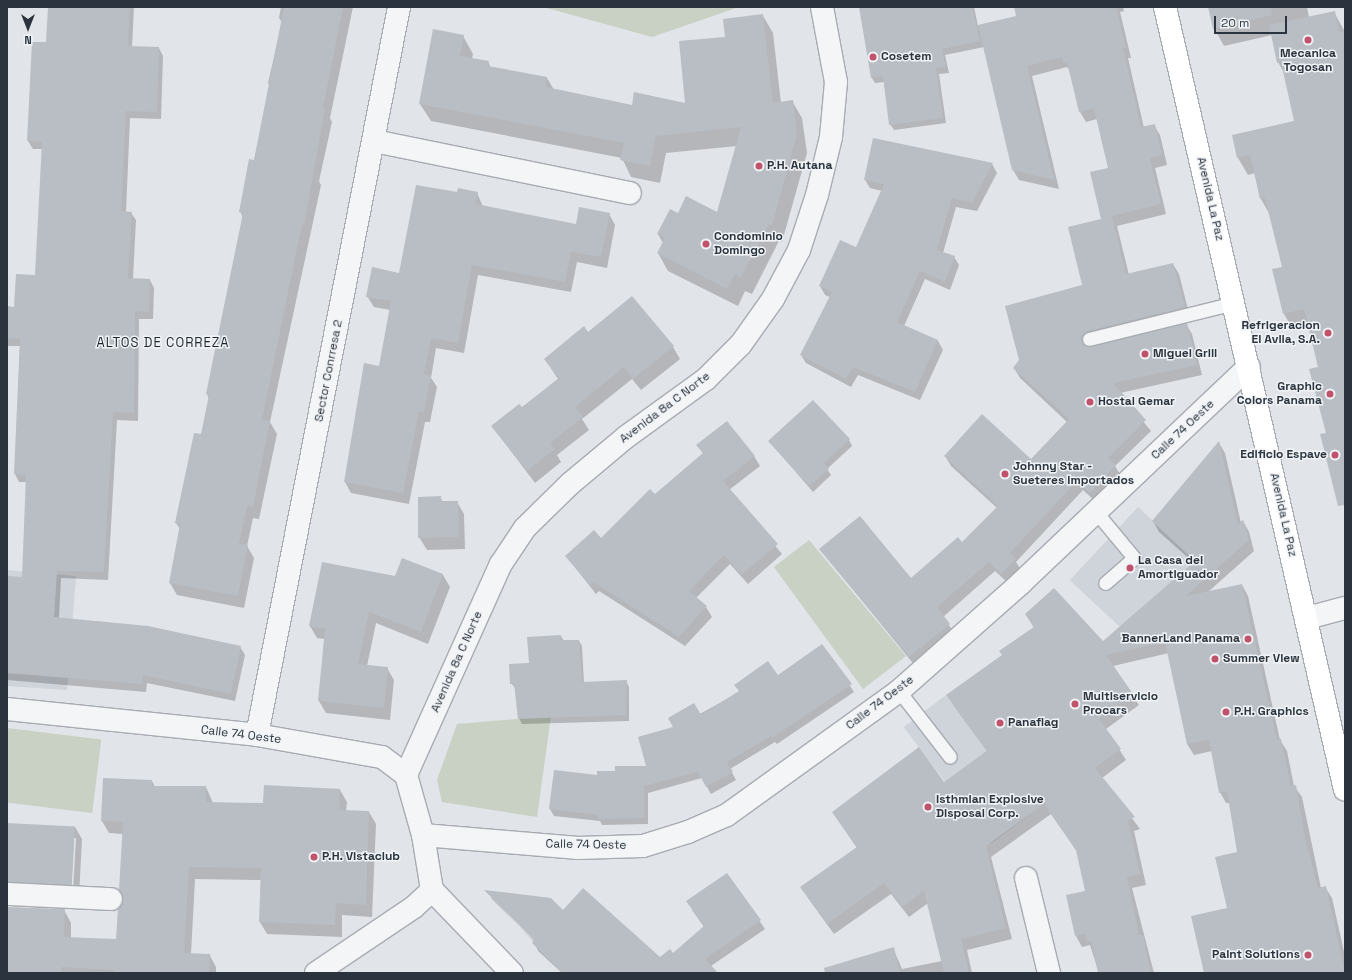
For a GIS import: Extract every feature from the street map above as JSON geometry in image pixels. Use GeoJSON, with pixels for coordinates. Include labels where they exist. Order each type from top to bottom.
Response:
{"type":"FeatureCollection","features":[{"type":"Feature","properties":{"kind":"main road","name":"Avenida La Paz"},"geometry":{"type":"LineString","coordinates":[[1165,7],[1307,618],[1345,790]]}},
{"type":"Feature","properties":{"kind":"street","name":"Sector Conrresa 2"},"geometry":{"type":"LineString","coordinates":[[257,735],[399,7]]}},
{"type":"Feature","properties":{"kind":"street","name":"Avenida 8a C Norte"},"geometry":{"type":"LineString","coordinates":[[406,775],[501,564],[524,528],[571,483],[626,437],[706,379],[741,344],[777,292],[799,250],[817,195],[831,137],[836,82],[822,7]]}},
{"type":"Feature","properties":{"kind":"street"},"geometry":{"type":"LineString","coordinates":[[374,141],[630,193]]}},
{"type":"Feature","properties":{"kind":"street","name":"Calle 74 Oeste"},"geometry":{"type":"LineString","coordinates":[[423,835],[578,848],[643,846],[688,832],[727,815],[899,691],[1021,583],[1249,367]]}},
{"type":"Feature","properties":{"kind":"street"},"geometry":{"type":"LineString","coordinates":[[1307,618],[1345,608]]}},
{"type":"Feature","properties":{"kind":"street","name":"Calle 74 Oeste"},"geometry":{"type":"LineString","coordinates":[[7,709],[257,735],[382,757],[406,775]]}},
{"type":"Feature","properties":{"kind":"street"},"geometry":{"type":"LineString","coordinates":[[406,775],[423,835],[432,890],[512,973]]}},
{"type":"Feature","properties":{"kind":"street"},"geometry":{"type":"LineString","coordinates":[[1026,878],[1049,973]]}},
{"type":"Feature","properties":{"kind":"street"},"geometry":{"type":"LineString","coordinates":[[316,973],[414,907],[432,890]]}},
{"type":"Feature","properties":{"kind":"street"},"geometry":{"type":"LineString","coordinates":[[7,894],[111,899]]}},
{"type":"Feature","properties":{"kind":"lane"},"geometry":{"type":"LineString","coordinates":[[1089,339],[1234,303]]}},
{"type":"Feature","properties":{"kind":"lane"},"geometry":{"type":"LineString","coordinates":[[1096,512],[1134,558],[1105,583]]}},
{"type":"Feature","properties":{"kind":"lane"},"geometry":{"type":"LineString","coordinates":[[899,691],[950,757]]}},
{"type":"Feature","properties":{"kind":"shaded area","name":"La Casa del Amortiguador"},"geometry":{"type":"Polygon","coordinates":[[[1138,507],[1196,561],[1128,634],[1070,580],[1138,507]]]}},
{"type":"Feature","properties":{"kind":"shaded area"},"geometry":{"type":"Polygon","coordinates":[[[7,570],[76,576],[67,690],[7,686],[7,570]]]}},
{"type":"Feature","properties":{"kind":"shaded area"},"geometry":{"type":"Polygon","coordinates":[[[946,695],[1034,812],[992,843],[904,727],[946,695]]]}},
{"type":"Feature","properties":{"kind":"green space"},"geometry":{"type":"Polygon","coordinates":[[[543,7],[739,7],[652,37],[543,7]]]}},
{"type":"Feature","properties":{"kind":"green space"},"geometry":{"type":"Polygon","coordinates":[[[809,540],[906,656],[863,689],[774,567],[809,540]]]}},
{"type":"Feature","properties":{"kind":"green space"},"geometry":{"type":"Polygon","coordinates":[[[551,716],[537,817],[442,802],[437,780],[457,724],[551,716]]]}},
{"type":"Feature","properties":{"kind":"green space"},"geometry":{"type":"Polygon","coordinates":[[[7,728],[101,740],[92,813],[7,803],[7,728]]]}},
{"type":"Feature","properties":{"kind":"building"},"geometry":{"type":"Polygon","coordinates":[[[48,7],[130,7],[128,46],[159,47],[157,112],[126,111],[121,211],[132,212],[128,278],[150,279],[149,312],[135,311],[134,413],[113,412],[104,572],[57,571],[54,617],[148,626],[241,646],[231,694],[143,675],[142,684],[7,673],[7,576],[22,577],[26,475],[14,474],[20,339],[7,338],[7,306],[14,307],[16,274],[35,275],[42,142],[27,141],[32,42],[46,42],[48,7]]]}},
{"type":"Feature","properties":{"kind":"building"},"geometry":{"type":"Polygon","coordinates":[[[284,7],[343,7],[323,109],[325,109],[304,225],[302,224],[262,420],[270,421],[253,507],[247,506],[239,544],[248,545],[238,596],[169,583],[180,524],[175,523],[194,433],[201,434],[209,395],[206,394],[243,213],[239,212],[249,159],[254,160],[284,7]]]}},
{"type":"Feature","properties":{"kind":"building"},"geometry":{"type":"Polygon","coordinates":[[[859,7],[972,7],[980,41],[942,49],[946,67],[936,68],[943,118],[889,125],[883,76],[871,78],[859,7]]]}},
{"type":"Feature","properties":{"kind":"building"},"geometry":{"type":"Polygon","coordinates":[[[1014,7],[1116,7],[1126,48],[1123,48],[1141,127],[1155,124],[1162,155],[1150,158],[1161,204],[1112,216],[1126,274],[1173,263],[1185,307],[1087,331],[1081,336],[1081,341],[1086,347],[1091,347],[1187,323],[1197,365],[1113,383],[1146,420],[1108,458],[1116,465],[1090,493],[1077,481],[1010,553],[1016,559],[1001,574],[989,562],[937,607],[950,624],[909,657],[819,549],[860,516],[911,578],[958,537],[962,542],[998,506],[944,456],[982,414],[1031,459],[1069,419],[1013,368],[1019,360],[1005,306],[1082,285],[1068,227],[1101,219],[1090,172],[1108,168],[1094,109],[1079,112],[1067,62],[1063,63],[1062,57],[1027,66],[1054,180],[1012,170],[978,25],[1016,16],[1014,7]]]}},
{"type":"Feature","properties":{"kind":"building"},"geometry":{"type":"Polygon","coordinates":[[[1208,7],[1271,7],[1272,15],[1213,29],[1208,7]]]}},
{"type":"Feature","properties":{"kind":"building"},"geometry":{"type":"Polygon","coordinates":[[[1335,11],[1339,32],[1345,31],[1345,505],[1338,506],[1320,434],[1326,433],[1309,369],[1318,367],[1304,309],[1283,314],[1272,269],[1282,267],[1265,198],[1260,199],[1250,155],[1237,158],[1232,135],[1294,121],[1281,62],[1277,63],[1269,25],[1335,11]]]}},
{"type":"Feature","properties":{"kind":"building"},"geometry":{"type":"Polygon","coordinates":[[[763,14],[773,103],[793,100],[797,134],[772,225],[769,224],[741,277],[735,274],[727,289],[657,253],[665,238],[657,234],[670,209],[678,213],[686,196],[717,212],[741,127],[656,136],[650,166],[620,160],[624,143],[419,104],[433,29],[464,35],[460,56],[489,61],[488,66],[547,77],[546,87],[632,105],[634,92],[685,103],[679,41],[725,37],[723,19],[763,14]]]}},
{"type":"Feature","properties":{"kind":"building"},"geometry":{"type":"Polygon","coordinates":[[[873,138],[993,163],[972,203],[952,198],[937,250],[955,256],[945,282],[920,271],[897,322],[938,340],[915,392],[853,367],[846,379],[800,355],[832,292],[819,286],[840,240],[856,247],[884,184],[864,180],[873,138]]]}},
{"type":"Feature","properties":{"kind":"building"},"geometry":{"type":"Polygon","coordinates":[[[416,185],[457,192],[458,188],[478,192],[476,204],[576,224],[579,207],[610,213],[601,257],[571,252],[565,282],[472,265],[458,343],[431,338],[424,374],[431,376],[424,412],[419,411],[403,493],[344,482],[364,363],[379,366],[391,301],[366,297],[372,267],[399,273],[416,185]]]}},
{"type":"Feature","properties":{"kind":"building"},"geometry":{"type":"Polygon","coordinates":[[[632,296],[674,346],[633,379],[624,367],[575,407],[583,417],[550,443],[555,449],[527,471],[491,426],[519,404],[522,407],[559,378],[544,359],[584,326],[588,332],[632,296]]]}},
{"type":"Feature","properties":{"kind":"building"},"geometry":{"type":"Polygon","coordinates":[[[813,400],[850,439],[824,463],[829,469],[809,486],[768,441],[813,400]]]}},
{"type":"Feature","properties":{"kind":"building"},"geometry":{"type":"Polygon","coordinates":[[[727,421],[755,456],[723,481],[778,544],[741,575],[724,555],[689,591],[707,606],[679,637],[593,582],[590,585],[565,556],[594,530],[601,538],[650,489],[655,494],[703,453],[696,445],[727,421]]]}},
{"type":"Feature","properties":{"kind":"building"},"geometry":{"type":"Polygon","coordinates":[[[1219,441],[1238,524],[1243,520],[1249,540],[1186,596],[1242,584],[1277,740],[1281,739],[1291,786],[1296,785],[1305,837],[1318,888],[1326,886],[1345,973],[1204,973],[1191,916],[1227,908],[1215,857],[1237,852],[1227,791],[1219,793],[1209,740],[1187,744],[1165,642],[1106,655],[1133,694],[1099,719],[1121,749],[1095,768],[1135,817],[1128,820],[1140,874],[1127,877],[1139,935],[1143,935],[1151,973],[1098,973],[1091,941],[1087,942],[1085,934],[1075,936],[1066,895],[1085,891],[1076,850],[1044,804],[986,846],[1006,928],[961,939],[969,973],[944,973],[924,891],[902,907],[884,883],[827,924],[800,887],[857,847],[832,812],[919,747],[944,782],[987,751],[946,695],[1002,655],[999,651],[1034,627],[1025,614],[1054,588],[1103,641],[1195,561],[1152,521],[1219,441]]]}},
{"type":"Feature","properties":{"kind":"building"},"geometry":{"type":"Polygon","coordinates":[[[441,496],[441,501],[458,501],[459,537],[418,538],[418,497],[441,496]]]}},
{"type":"Feature","properties":{"kind":"building"},"geometry":{"type":"Polygon","coordinates":[[[402,558],[443,574],[421,632],[369,612],[358,664],[388,667],[384,708],[318,701],[325,629],[309,626],[322,562],[395,576],[402,558]]]}},
{"type":"Feature","properties":{"kind":"building"},"geometry":{"type":"Polygon","coordinates":[[[561,635],[561,640],[579,640],[582,682],[627,680],[626,715],[518,719],[514,683],[510,684],[509,664],[529,663],[527,637],[561,635]]]}},
{"type":"Feature","properties":{"kind":"building"},"geometry":{"type":"Polygon","coordinates":[[[822,644],[852,684],[772,738],[771,736],[727,762],[733,772],[706,787],[698,772],[644,786],[645,818],[598,819],[598,815],[549,809],[554,770],[597,775],[597,771],[615,771],[615,766],[646,766],[638,737],[673,727],[668,718],[694,703],[701,715],[739,691],[734,685],[768,661],[778,675],[822,644]]]}},
{"type":"Feature","properties":{"kind":"building"},"geometry":{"type":"Polygon","coordinates":[[[103,778],[152,780],[152,786],[206,786],[206,802],[263,803],[264,785],[340,789],[339,810],[369,811],[366,905],[336,903],[335,925],[259,922],[261,868],[189,867],[184,953],[210,954],[209,973],[114,973],[114,970],[62,967],[61,973],[7,973],[7,907],[65,909],[64,937],[116,939],[118,909],[123,900],[119,890],[123,822],[101,821],[103,778]]]}},
{"type":"Feature","properties":{"kind":"building"},"geometry":{"type":"Polygon","coordinates":[[[7,823],[75,827],[72,885],[7,882],[7,823]]]}},
{"type":"Feature","properties":{"kind":"building"},"geometry":{"type":"Polygon","coordinates":[[[727,873],[761,920],[705,959],[718,973],[563,973],[532,943],[534,940],[484,890],[551,898],[563,910],[583,888],[660,957],[670,949],[673,953],[704,926],[686,901],[727,873]]]}},
{"type":"Feature","properties":{"kind":"building"},"geometry":{"type":"Polygon","coordinates":[[[894,947],[900,973],[825,973],[824,968],[894,947]]]}},
{"type":"Feature","properties":{"kind":"place","name":"Mecanica Togosan"},"geometry":{"type":"Point","coordinates":[1308,40]}},
{"type":"Feature","properties":{"kind":"place","name":"Cosetem"},"geometry":{"type":"Point","coordinates":[873,57]}},
{"type":"Feature","properties":{"kind":"place","name":"P.H. Autana"},"geometry":{"type":"Point","coordinates":[759,166]}},
{"type":"Feature","properties":{"kind":"place","name":"Condominio Domingo"},"geometry":{"type":"Point","coordinates":[706,244]}},
{"type":"Feature","properties":{"kind":"place","name":"Refrigeracion El Avila, S.A."},"geometry":{"type":"Point","coordinates":[1328,333]}},
{"type":"Feature","properties":{"kind":"place","name":"Miguel Grill"},"geometry":{"type":"Point","coordinates":[1145,354]}},
{"type":"Feature","properties":{"kind":"place","name":"Graphic Colors Panama"},"geometry":{"type":"Point","coordinates":[1330,394]}},
{"type":"Feature","properties":{"kind":"place","name":"Hostal Gemar"},"geometry":{"type":"Point","coordinates":[1090,402]}},
{"type":"Feature","properties":{"kind":"place","name":"Edificio Espave"},"geometry":{"type":"Point","coordinates":[1335,455]}},
{"type":"Feature","properties":{"kind":"place","name":"Johnny Star - Sueteres Importados"},"geometry":{"type":"Point","coordinates":[1005,474]}},
{"type":"Feature","properties":{"kind":"place","name":"La Casa del Amortiguador"},"geometry":{"type":"Point","coordinates":[1130,568]}},
{"type":"Feature","properties":{"kind":"place","name":"BannerLand Panama"},"geometry":{"type":"Point","coordinates":[1248,639]}},
{"type":"Feature","properties":{"kind":"place","name":"Summer View"},"geometry":{"type":"Point","coordinates":[1215,659]}},
{"type":"Feature","properties":{"kind":"place","name":"Multiservicio Procars"},"geometry":{"type":"Point","coordinates":[1075,704]}},
{"type":"Feature","properties":{"kind":"place","name":"P.H. Graphics"},"geometry":{"type":"Point","coordinates":[1226,712]}},
{"type":"Feature","properties":{"kind":"place","name":"Panaflag"},"geometry":{"type":"Point","coordinates":[1000,723]}},
{"type":"Feature","properties":{"kind":"place","name":"Isthmian Explosive Disposal Corp."},"geometry":{"type":"Point","coordinates":[928,807]}},
{"type":"Feature","properties":{"kind":"place","name":"P.H. Vistaclub"},"geometry":{"type":"Point","coordinates":[314,857]}},
{"type":"Feature","properties":{"kind":"place","name":"Paint Solutions"},"geometry":{"type":"Point","coordinates":[1308,955]}},
{"type":"Feature","properties":{"kind":"district","name":"ALTOS DE CORREZA"},"geometry":{"type":"Point","coordinates":[163,343]}}]}
